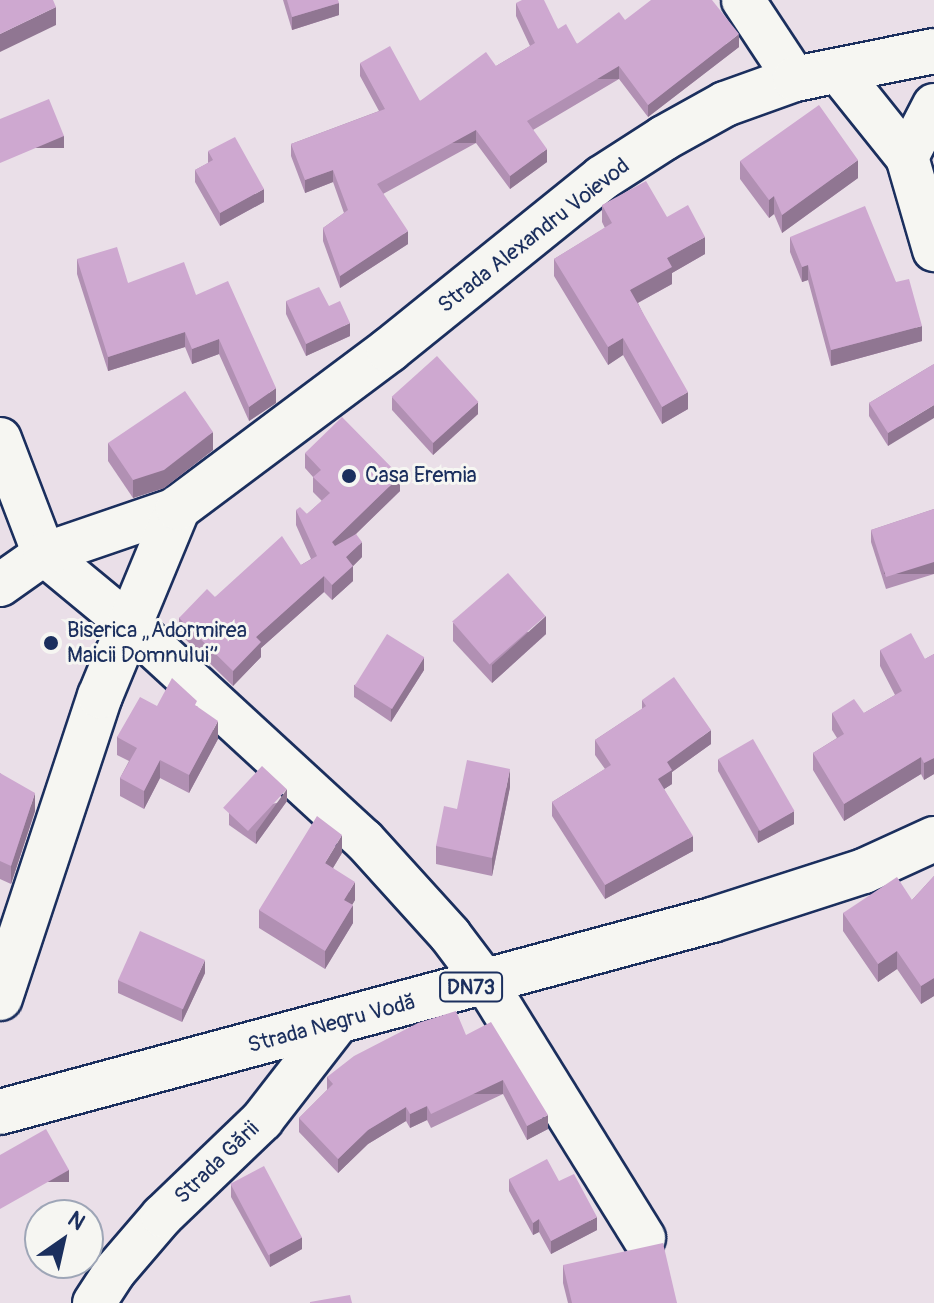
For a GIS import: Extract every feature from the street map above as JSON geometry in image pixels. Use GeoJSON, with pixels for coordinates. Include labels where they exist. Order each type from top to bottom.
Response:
{"type":"FeatureCollection","features":[{"type":"Feature","properties":{"kind":"main road","name":"Strada Alexandru Voievod"},"geometry":{"type":"LineString","coordinates":[[178,508],[389,350],[602,178],[725,104],[795,79],[934,51]]}},
{"type":"Feature","properties":{"kind":"main road"},"geometry":{"type":"LineString","coordinates":[[0,998],[100,696],[178,508]]}},
{"type":"Feature","properties":{"kind":"main road","name":"Strada Negru Vodă"},"geometry":{"type":"LineString","coordinates":[[0,1112],[486,983],[798,894],[934,839]]}},
{"type":"Feature","properties":{"kind":"street"},"geometry":{"type":"LineString","coordinates":[[743,0],[795,79]]}},
{"type":"Feature","properties":{"kind":"street"},"geometry":{"type":"LineString","coordinates":[[838,71],[907,157],[934,250]]}},
{"type":"Feature","properties":{"kind":"street"},"geometry":{"type":"LineString","coordinates":[[907,157],[934,105]]}},
{"type":"Feature","properties":{"kind":"street"},"geometry":{"type":"LineString","coordinates":[[0,439],[44,554],[131,626],[364,840],[409,886],[486,983],[644,1238]]}},
{"type":"Feature","properties":{"kind":"street"},"geometry":{"type":"LineString","coordinates":[[0,585],[44,554],[178,508]]}},
{"type":"Feature","properties":{"kind":"street","name":"Strada Gării"},"geometry":{"type":"LineString","coordinates":[[94,1303],[162,1216],[262,1120],[338,1022]]}},
{"type":"Feature","properties":{"kind":"building"},"geometry":{"type":"Polygon","coordinates":[[[0,0],[53,0],[56,7],[0,34],[0,0]]]}},
{"type":"Feature","properties":{"kind":"building"},"geometry":{"type":"Polygon","coordinates":[[[287,0],[338,0],[339,3],[292,17],[287,0]]]}},
{"type":"Feature","properties":{"kind":"building"},"geometry":{"type":"Polygon","coordinates":[[[544,0],[558,29],[566,24],[577,44],[619,12],[625,20],[651,0],[712,0],[739,34],[648,105],[619,66],[527,121],[547,149],[510,176],[476,130],[377,184],[408,231],[340,276],[323,228],[348,210],[333,170],[305,180],[291,144],[385,109],[360,63],[390,46],[420,101],[486,52],[496,66],[535,43],[516,3],[544,0]]]}},
{"type":"Feature","properties":{"kind":"building"},"geometry":{"type":"Polygon","coordinates":[[[49,99],[64,136],[0,163],[0,119],[49,99]]]}},
{"type":"Feature","properties":{"kind":"building"},"geometry":{"type":"Polygon","coordinates":[[[819,105],[858,160],[782,215],[774,196],[769,200],[740,161],[819,105]]]}},
{"type":"Feature","properties":{"kind":"building"},"geometry":{"type":"Polygon","coordinates":[[[235,137],[264,189],[220,213],[195,170],[213,160],[208,151],[235,137]]]}},
{"type":"Feature","properties":{"kind":"building"},"geometry":{"type":"Polygon","coordinates":[[[646,181],[667,217],[688,205],[705,237],[667,258],[672,267],[630,290],[688,392],[662,407],[623,338],[608,347],[554,259],[612,223],[602,205],[646,181]]]}},
{"type":"Feature","properties":{"kind":"building"},"geometry":{"type":"Polygon","coordinates":[[[865,206],[896,282],[909,279],[922,326],[831,350],[808,265],[802,267],[790,237],[865,206]]]}},
{"type":"Feature","properties":{"kind":"building"},"geometry":{"type":"Polygon","coordinates":[[[117,247],[128,283],[184,262],[196,295],[228,281],[276,388],[249,407],[219,339],[192,349],[185,332],[108,357],[77,259],[117,247]]]}},
{"type":"Feature","properties":{"kind":"building"},"geometry":{"type":"Polygon","coordinates":[[[319,287],[329,306],[340,301],[350,323],[306,344],[286,301],[319,287]]]}},
{"type":"Feature","properties":{"kind":"building"},"geometry":{"type":"Polygon","coordinates":[[[437,356],[478,402],[433,443],[392,397],[437,356]]]}},
{"type":"Feature","properties":{"kind":"building"},"geometry":{"type":"Polygon","coordinates":[[[934,364],[934,405],[888,433],[869,403],[934,364]]]}},
{"type":"Feature","properties":{"kind":"building"},"geometry":{"type":"Polygon","coordinates":[[[185,391],[213,432],[164,470],[133,480],[108,443],[185,391]]]}},
{"type":"Feature","properties":{"kind":"building"},"geometry":{"type":"Polygon","coordinates":[[[342,417],[400,476],[332,542],[335,546],[356,534],[362,542],[346,557],[353,566],[332,585],[324,576],[256,637],[261,642],[233,671],[179,618],[207,589],[215,597],[282,536],[301,565],[317,556],[296,510],[300,507],[307,514],[330,493],[313,477],[321,470],[305,453],[342,417]]]}},
{"type":"Feature","properties":{"kind":"building"},"geometry":{"type":"Polygon","coordinates":[[[934,509],[934,562],[886,577],[871,530],[934,509]]]}},
{"type":"Feature","properties":{"kind":"building"},"geometry":{"type":"Polygon","coordinates":[[[508,573],[545,616],[490,665],[452,622],[508,573]]]}},
{"type":"Feature","properties":{"kind":"building"},"geometry":{"type":"Polygon","coordinates":[[[911,633],[925,659],[934,654],[934,758],[924,763],[921,757],[844,804],[813,753],[844,734],[832,713],[854,699],[864,713],[902,691],[880,650],[911,633]]]}},
{"type":"Feature","properties":{"kind":"building"},"geometry":{"type":"Polygon","coordinates":[[[387,634],[424,657],[392,709],[355,686],[387,634]]]}},
{"type":"Feature","properties":{"kind":"building"},"geometry":{"type":"Polygon","coordinates":[[[674,677],[711,730],[667,762],[672,770],[658,779],[693,836],[605,885],[552,802],[611,765],[595,740],[646,706],[642,700],[674,677]]]}},
{"type":"Feature","properties":{"kind":"building"},"geometry":{"type":"Polygon","coordinates":[[[172,678],[197,701],[195,705],[218,721],[189,775],[160,760],[144,791],[120,778],[137,748],[117,737],[140,697],[157,706],[172,678]]]}},
{"type":"Feature","properties":{"kind":"building"},"geometry":{"type":"Polygon","coordinates":[[[753,739],[795,811],[760,831],[718,759],[753,739]]]}},
{"type":"Feature","properties":{"kind":"building"},"geometry":{"type":"Polygon","coordinates":[[[467,760],[510,769],[492,858],[436,846],[444,806],[457,809],[467,760]]]}},
{"type":"Feature","properties":{"kind":"building"},"geometry":{"type":"Polygon","coordinates":[[[262,766],[287,789],[248,831],[223,808],[262,766]]]}},
{"type":"Feature","properties":{"kind":"building"},"geometry":{"type":"Polygon","coordinates":[[[0,773],[35,793],[11,866],[0,861],[0,773]]]}},
{"type":"Feature","properties":{"kind":"building"},"geometry":{"type":"Polygon","coordinates":[[[317,816],[342,835],[325,863],[355,882],[344,900],[353,905],[325,951],[259,910],[317,816]]]}},
{"type":"Feature","properties":{"kind":"building"},"geometry":{"type":"Polygon","coordinates":[[[934,876],[934,978],[921,986],[897,951],[878,964],[843,913],[897,877],[912,900],[934,876]]]}},
{"type":"Feature","properties":{"kind":"building"},"geometry":{"type":"Polygon","coordinates":[[[140,931],[205,960],[183,1009],[118,980],[140,931]]]}},
{"type":"Feature","properties":{"kind":"building"},"geometry":{"type":"Polygon","coordinates":[[[456,1011],[466,1035],[491,1022],[548,1115],[527,1126],[503,1080],[431,1114],[427,1106],[410,1114],[406,1107],[368,1130],[338,1159],[299,1118],[333,1084],[327,1077],[354,1056],[418,1023],[456,1011]]]}},
{"type":"Feature","properties":{"kind":"building"},"geometry":{"type":"Polygon","coordinates":[[[46,1129],[69,1170],[0,1209],[0,1155],[46,1129]]]}},
{"type":"Feature","properties":{"kind":"building"},"geometry":{"type":"Polygon","coordinates":[[[547,1159],[559,1181],[574,1174],[597,1217],[551,1241],[539,1219],[533,1223],[509,1179],[547,1159]]]}},
{"type":"Feature","properties":{"kind":"building"},"geometry":{"type":"Polygon","coordinates":[[[264,1166],[302,1238],[268,1255],[230,1184],[264,1166]]]}},
{"type":"Feature","properties":{"kind":"building"},"geometry":{"type":"Polygon","coordinates":[[[663,1243],[677,1303],[572,1303],[563,1265],[663,1243]]]}},
{"type":"Feature","properties":{"kind":"building"},"geometry":{"type":"Polygon","coordinates":[[[350,1295],[352,1303],[310,1303],[310,1302],[350,1295]]]}},
{"type":"Feature","properties":{"kind":"place","name":"Casa Eremia"},"geometry":{"type":"Point","coordinates":[349,476]}},
{"type":"Feature","properties":{"kind":"place","name":"Biserica „Adormirea Maicii Domnului”"},"geometry":{"type":"Point","coordinates":[51,643]}}]}
